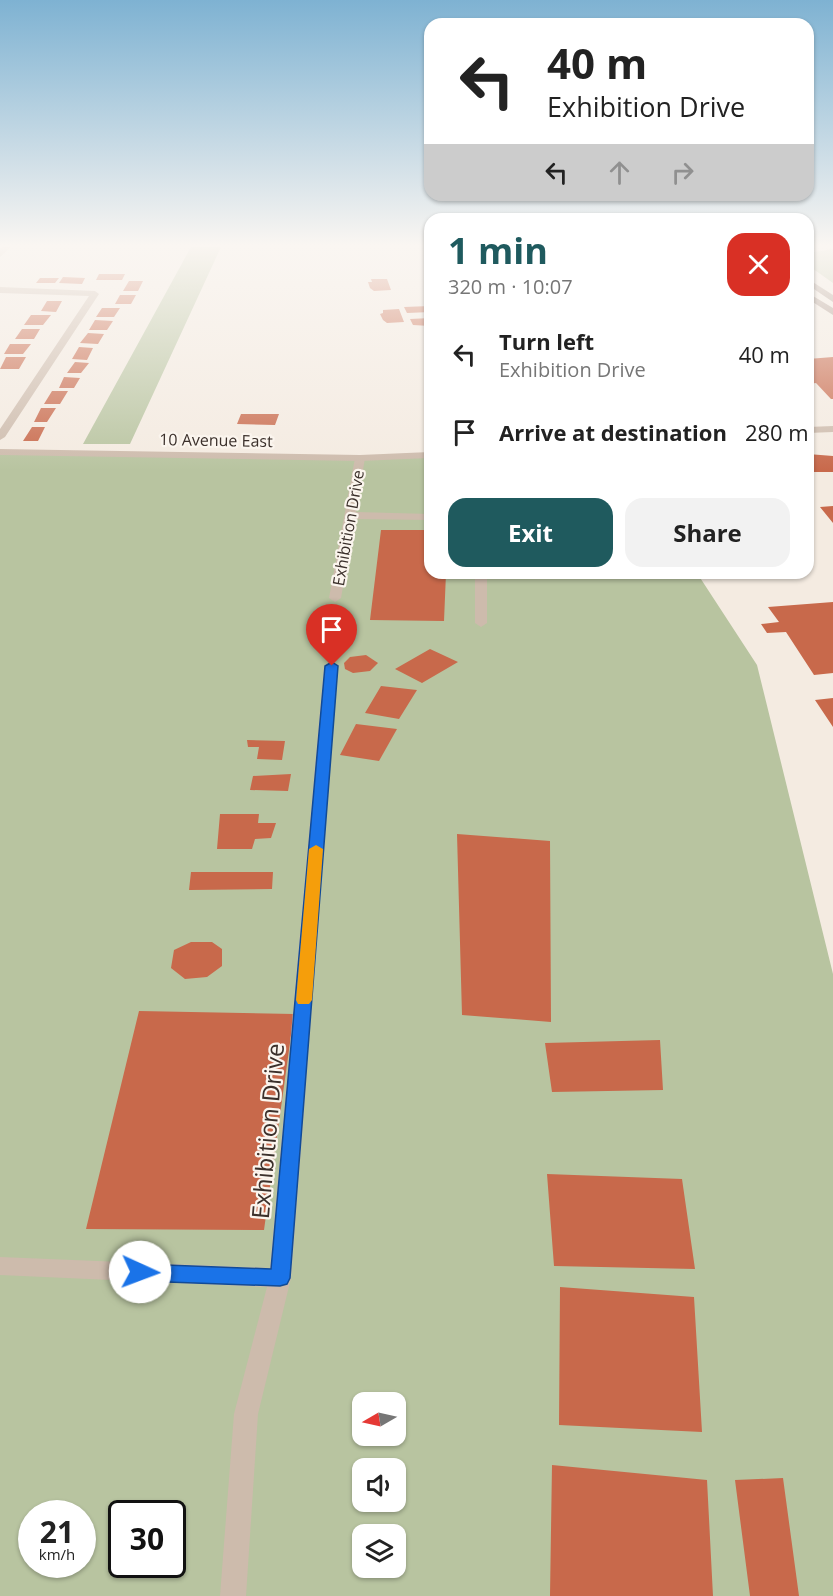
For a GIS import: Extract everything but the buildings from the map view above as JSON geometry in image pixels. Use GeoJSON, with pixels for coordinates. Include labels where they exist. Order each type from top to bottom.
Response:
{"type":"FeatureCollection","features":[{"type":"Feature","properties":{"kind":"street"},"geometry":{"type":"LineString","coordinates":[[0,437],[77,321]]}},
{"type":"Feature","properties":{"kind":"street"},"geometry":{"type":"LineString","coordinates":[[814,430],[833,429]]}},
{"type":"Feature","properties":{"kind":"street","name":"10 Avenue East"},"geometry":{"type":"LineString","coordinates":[[0,452],[360,458],[424,455]]}},
{"type":"Feature","properties":{"kind":"street","name":"Exhibition Drive"},"geometry":{"type":"LineString","coordinates":[[335,598],[360,458]]}},
{"type":"Feature","properties":{"kind":"street"},"geometry":{"type":"LineString","coordinates":[[350,515],[424,517]]}},
{"type":"Feature","properties":{"kind":"street"},"geometry":{"type":"LineString","coordinates":[[481,579],[481,623]]}},
{"type":"Feature","properties":{"kind":"street","name":"Exhibition Drive"},"geometry":{"type":"LineString","coordinates":[[233,1596],[246,1414],[280,1278],[332,666]]}},
{"type":"Feature","properties":{"kind":"street"},"geometry":{"type":"LineString","coordinates":[[0,1266],[280,1278]]}},
{"type":"Feature","properties":{"kind":"green space"},"geometry":{"type":"Polygon","coordinates":[[[150,321],[187,321],[130,444],[83,444],[150,321]]]}},
{"type":"Feature","properties":{"kind":"green space"},"geometry":{"type":"Polygon","coordinates":[[[0,453],[356,460],[424,455],[424,579],[701,579],[757,665],[833,974],[833,1596],[0,1596],[0,453]]]}},
{"type":"Feature","properties":{"kind":"slow traffic"},"geometry":{"type":"LineString","coordinates":[[304,1000],[316,849]]}},
{"type":"Feature","properties":{"kind":"route"},"geometry":{"type":"LineString","coordinates":[[140,1272],[280,1278],[332,666]]}}]}
